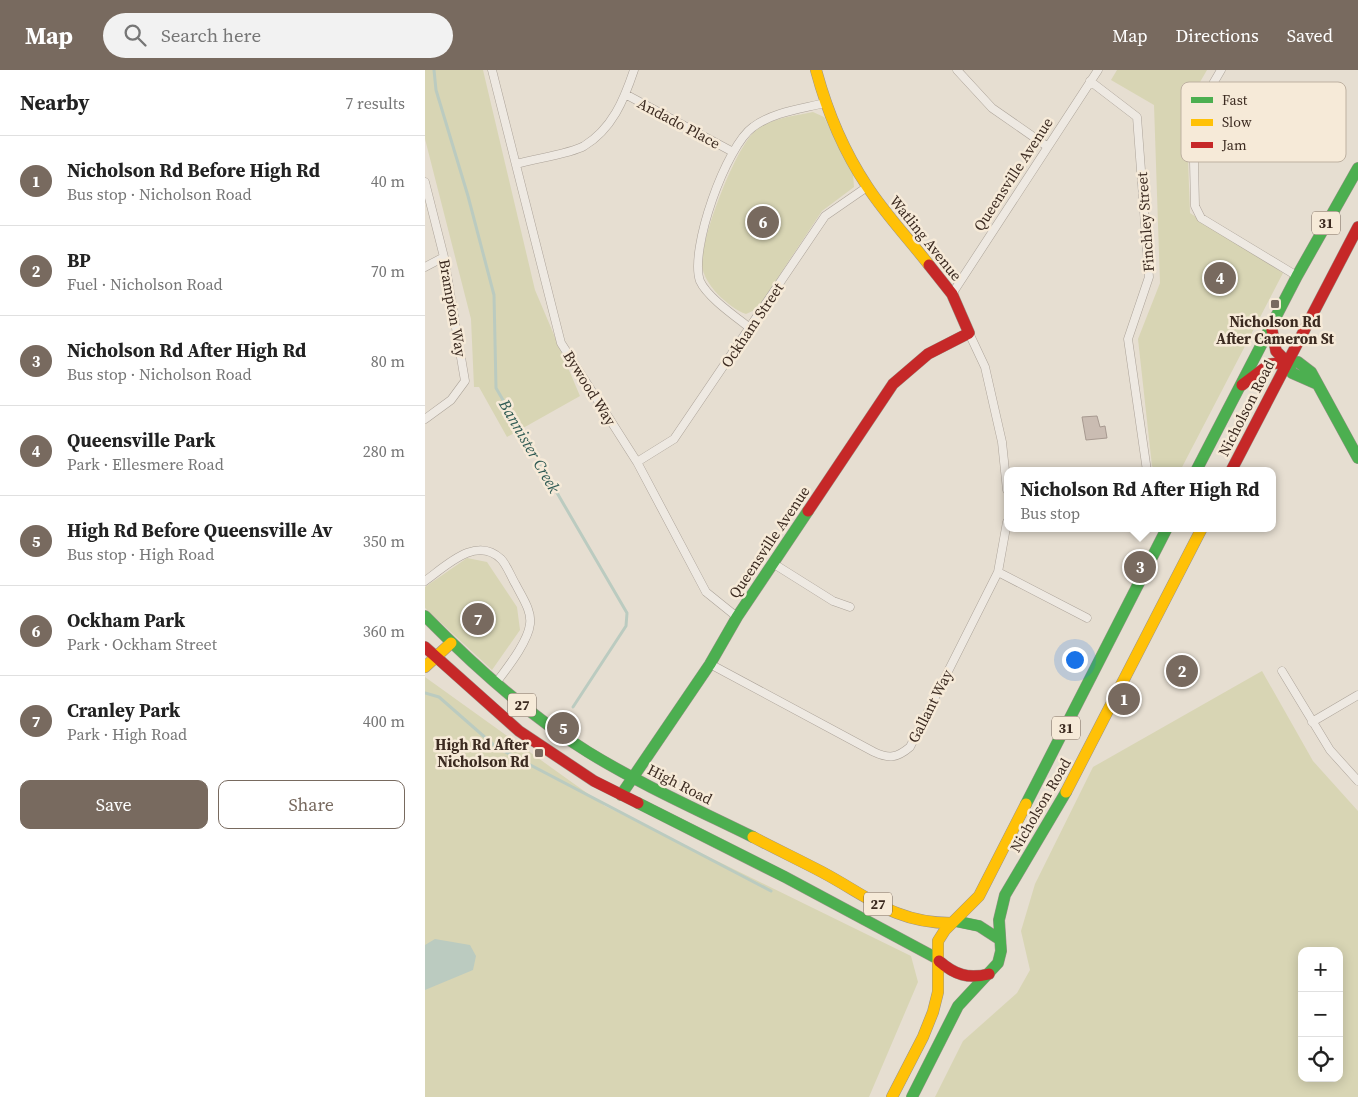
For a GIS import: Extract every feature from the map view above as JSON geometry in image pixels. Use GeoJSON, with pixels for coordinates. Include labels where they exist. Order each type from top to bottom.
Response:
{"type":"FeatureCollection","features":[{"type":"Feature","properties":{"kind":"main road","name":"Watling Avenue"},"geometry":{"type":"LineString","coordinates":[[816,70],[825,103],[839,137],[867,187],[952,294],[969,333]]}},
{"type":"Feature","properties":{"kind":"main road","name":"Nicholson Road"},"geometry":{"type":"LineString","coordinates":[[1198,467],[1236,390],[1297,276],[1358,168]]}},
{"type":"Feature","properties":{"kind":"main road","name":"Nicholson Road"},"geometry":{"type":"LineString","coordinates":[[1233,467],[1358,227]]}},
{"type":"Feature","properties":{"kind":"main road"},"geometry":{"type":"LineString","coordinates":[[1271,325],[1276,351],[1287,362],[1292,372],[1317,384],[1358,458]]}},
{"type":"Feature","properties":{"kind":"main road","name":"Queensville Avenue"},"geometry":{"type":"LineString","coordinates":[[621,795],[710,664],[737,617],[893,384],[915,361],[930,351],[969,333]]}},
{"type":"Feature","properties":{"kind":"main road"},"geometry":{"type":"LineString","coordinates":[[1236,390],[1270,364],[1287,362]]}},
{"type":"Feature","properties":{"kind":"main road","name":"Nicholson Road"},"geometry":{"type":"LineString","coordinates":[[892,1097],[922,1036],[937,1000],[939,982],[938,942],[953,922],[979,896],[1165,532]]}},
{"type":"Feature","properties":{"kind":"main road","name":"Nicholson Road"},"geometry":{"type":"LineString","coordinates":[[912,1097],[958,1006],[967,994],[989,974],[1000,958],[1001,907],[1011,883],[1061,803],[1200,532]]}},
{"type":"Feature","properties":{"kind":"main road","name":"High Road"},"geometry":{"type":"LineString","coordinates":[[425,616],[451,643],[496,684],[553,729],[633,777],[822,872],[897,915],[927,923],[953,922]]}},
{"type":"Feature","properties":{"kind":"main road"},"geometry":{"type":"LineString","coordinates":[[425,667],[451,643]]}},
{"type":"Feature","properties":{"kind":"main road","name":"27"},"geometry":{"type":"LineString","coordinates":[[426,649],[466,686],[536,744],[594,781],[785,877],[938,960]]}},
{"type":"Feature","properties":{"kind":"main road"},"geometry":{"type":"LineString","coordinates":[[953,922],[974,922],[990,930],[999,939]]}},
{"type":"Feature","properties":{"kind":"main road"},"geometry":{"type":"LineString","coordinates":[[938,960],[958,976],[969,978],[989,974]]}},
{"type":"Feature","properties":{"kind":"street","name":"Bywood Way"},"geometry":{"type":"LineString","coordinates":[[492,70],[561,343],[637,462],[706,592],[737,617]]}},
{"type":"Feature","properties":{"kind":"street"},"geometry":{"type":"LineString","coordinates":[[517,164],[583,146],[609,126],[625,94],[633,70]]}},
{"type":"Feature","properties":{"kind":"street"},"geometry":{"type":"LineString","coordinates":[[957,70],[992,108],[1048,147]]}},
{"type":"Feature","properties":{"kind":"street","name":"Queensville Avenue"},"geometry":{"type":"LineString","coordinates":[[952,294],[1097,70]]}},
{"type":"Feature","properties":{"kind":"street"},"geometry":{"type":"LineString","coordinates":[[1214,82],[1221,70]]}},
{"type":"Feature","properties":{"kind":"street","name":"Finchley Street"},"geometry":{"type":"LineString","coordinates":[[1090,81],[1137,117],[1149,277],[1128,339],[1146,467]]}},
{"type":"Feature","properties":{"kind":"street","name":"Andado Place"},"geometry":{"type":"LineString","coordinates":[[625,94],[733,152]]}},
{"type":"Feature","properties":{"kind":"street"},"geometry":{"type":"LineString","coordinates":[[750,328],[713,296],[701,282],[697,267],[712,197],[733,152],[751,128],[768,118],[825,103]]}},
{"type":"Feature","properties":{"kind":"street"},"geometry":{"type":"LineString","coordinates":[[1194,162],[1195,206],[1201,218],[1297,276]]}},
{"type":"Feature","properties":{"kind":"street","name":"Brampton Way"},"geometry":{"type":"LineString","coordinates":[[425,182],[444,257],[465,380],[451,400],[425,419]]}},
{"type":"Feature","properties":{"kind":"street","name":"Ockham Street"},"geometry":{"type":"LineString","coordinates":[[637,462],[674,439],[825,216],[867,187]]}},
{"type":"Feature","properties":{"kind":"street"},"geometry":{"type":"LineString","coordinates":[[425,267],[444,257]]}},
{"type":"Feature","properties":{"kind":"street","name":"Watling Avenue"},"geometry":{"type":"LineString","coordinates":[[969,333],[985,367],[1002,442],[1005,467]]}},
{"type":"Feature","properties":{"kind":"street"},"geometry":{"type":"LineString","coordinates":[[1005,532],[998,572],[1087,618]]}},
{"type":"Feature","properties":{"kind":"street"},"geometry":{"type":"LineString","coordinates":[[425,581],[467,551],[480,549],[493,552],[502,560],[530,613],[531,624],[527,635],[496,684]]}},
{"type":"Feature","properties":{"kind":"street"},"geometry":{"type":"LineString","coordinates":[[774,564],[833,601],[850,607]]}},
{"type":"Feature","properties":{"kind":"street","name":"Gallant Way"},"geometry":{"type":"LineString","coordinates":[[710,664],[887,758],[910,747],[998,572]]}},
{"type":"Feature","properties":{"kind":"street"},"geometry":{"type":"LineString","coordinates":[[1282,671],[1329,750],[1358,781]]}},
{"type":"Feature","properties":{"kind":"street"},"geometry":{"type":"LineString","coordinates":[[1312,722],[1358,695]]}},
{"type":"Feature","properties":{"kind":"shaded area"},"geometry":{"type":"Polygon","coordinates":[[[425,70],[483,70],[535,290],[580,396],[507,437],[479,387],[474,387],[471,319],[425,139],[425,70]]]}},
{"type":"Feature","properties":{"kind":"shaded area"},"geometry":{"type":"Polygon","coordinates":[[[1117,70],[1207,70],[1200,82],[1181,82],[1181,162],[1188,162],[1190,213],[1283,273],[1182,467],[1152,466],[1138,339],[1160,283],[1154,105],[1111,80],[1117,70]]]}},
{"type":"Feature","properties":{"kind":"shaded area"},"geometry":{"type":"Polygon","coordinates":[[[813,112],[824,117],[853,174],[854,187],[822,211],[757,309],[746,314],[725,301],[712,287],[703,272],[703,252],[713,215],[738,156],[755,131],[775,120],[813,112]]]}},
{"type":"Feature","properties":{"kind":"shaded area"},"geometry":{"type":"Polygon","coordinates":[[[467,558],[487,562],[517,607],[520,630],[492,670],[425,608],[425,587],[467,558]]]}},
{"type":"Feature","properties":{"kind":"shaded area"},"geometry":{"type":"Polygon","coordinates":[[[1262,671],[1313,761],[1358,811],[1358,1097],[935,1097],[963,1041],[1017,993],[1030,970],[1021,931],[1035,884],[1093,767],[1262,671]]]}},
{"type":"Feature","properties":{"kind":"shaded area"},"geometry":{"type":"Polygon","coordinates":[[[425,677],[605,806],[911,956],[918,982],[869,1097],[425,1097],[425,677]]]}},
{"type":"Feature","properties":{"kind":"shaded area"},"geometry":{"type":"Polygon","coordinates":[[[435,939],[470,945],[476,956],[473,970],[425,990],[425,945],[435,939]]]}},
{"type":"Feature","properties":{"kind":"building"},"geometry":{"type":"Polygon","coordinates":[[[1097,416],[1100,427],[1105,426],[1107,438],[1086,440],[1082,417],[1097,416]]]}},
{"type":"Feature","properties":{"kind":"waterway","name":"Bannister Creek"},"geometry":{"type":"LineString","coordinates":[[434,70],[436,90],[468,196],[494,295],[496,388],[627,613],[626,626],[573,707]]}},
{"type":"Feature","properties":{"kind":"waterway"},"geometry":{"type":"LineString","coordinates":[[425,693],[439,697],[496,747],[771,891]]}},
{"type":"Feature","properties":{"kind":"traffic: fast"},"geometry":{"type":"LineString","coordinates":[[1198,467],[1297,276],[1358,168]]}},
{"type":"Feature","properties":{"kind":"traffic: fast"},"geometry":{"type":"LineString","coordinates":[[1317,384],[1292,373],[1287,362],[1298,362],[1311,372],[1358,458]]}},
{"type":"Feature","properties":{"kind":"traffic: fast"},"geometry":{"type":"LineString","coordinates":[[621,795],[710,664],[737,617],[808,511]]}},
{"type":"Feature","properties":{"kind":"traffic: fast"},"geometry":{"type":"LineString","coordinates":[[1026,804],[1165,532]]}},
{"type":"Feature","properties":{"kind":"traffic: fast"},"geometry":{"type":"LineString","coordinates":[[425,616],[502,689],[566,738],[628,775],[753,837]]}},
{"type":"Feature","properties":{"kind":"traffic: fast"},"geometry":{"type":"LineString","coordinates":[[912,1097],[958,1006],[998,963],[1001,951],[999,920],[1005,895],[1066,792]]}},
{"type":"Feature","properties":{"kind":"traffic: fast"},"geometry":{"type":"LineString","coordinates":[[638,803],[785,877],[938,959]]}},
{"type":"Feature","properties":{"kind":"traffic: fast"},"geometry":{"type":"LineString","coordinates":[[955,921],[979,926],[999,939]]}},
{"type":"Feature","properties":{"kind":"traffic: slow"},"geometry":{"type":"LineString","coordinates":[[816,70],[837,130],[858,172],[881,206],[929,265]]}},
{"type":"Feature","properties":{"kind":"traffic: slow"},"geometry":{"type":"LineString","coordinates":[[1066,792],[1200,532]]}},
{"type":"Feature","properties":{"kind":"traffic: slow"},"geometry":{"type":"LineString","coordinates":[[425,667],[451,643]]}},
{"type":"Feature","properties":{"kind":"traffic: slow"},"geometry":{"type":"LineString","coordinates":[[892,1097],[923,1037],[933,1012],[938,992],[938,941],[945,930],[979,896],[1026,804]]}},
{"type":"Feature","properties":{"kind":"traffic: slow"},"geometry":{"type":"LineString","coordinates":[[753,837],[822,872],[883,907],[914,919],[951,923]]}},
{"type":"Feature","properties":{"kind":"traffic: jam"},"geometry":{"type":"LineString","coordinates":[[1233,467],[1358,227]]}},
{"type":"Feature","properties":{"kind":"traffic: jam"},"geometry":{"type":"LineString","coordinates":[[808,511],[893,384],[928,354],[969,333],[952,294],[929,265]]}},
{"type":"Feature","properties":{"kind":"traffic: jam"},"geometry":{"type":"LineString","coordinates":[[1271,325],[1276,351],[1287,362]]}},
{"type":"Feature","properties":{"kind":"traffic: jam"},"geometry":{"type":"LineString","coordinates":[[1242,385],[1270,364],[1287,362]]}},
{"type":"Feature","properties":{"kind":"traffic: jam"},"geometry":{"type":"LineString","coordinates":[[425,647],[519,731],[594,781],[638,803]]}},
{"type":"Feature","properties":{"kind":"traffic: jam"},"geometry":{"type":"LineString","coordinates":[[939,961],[962,975],[989,974]]}},
{"type":"Feature","properties":{"kind":"place","name":"Ockham Park"},"geometry":{"type":"Point","coordinates":[763,222]}},
{"type":"Feature","properties":{"kind":"place","name":"Queensville Park"},"geometry":{"type":"Point","coordinates":[1220,278]}},
{"type":"Feature","properties":{"kind":"place","name":"Nicholson Rd After Cameron St"},"geometry":{"type":"Point","coordinates":[1275,304]}},
{"type":"Feature","properties":{"kind":"place","name":"Nicholson Rd After High Rd"},"geometry":{"type":"Point","coordinates":[1140,567]}},
{"type":"Feature","properties":{"kind":"place","name":"Cranley Park"},"geometry":{"type":"Point","coordinates":[478,619]}},
{"type":"Feature","properties":{"kind":"place","name":"BP"},"geometry":{"type":"Point","coordinates":[1182,671]}},
{"type":"Feature","properties":{"kind":"place","name":"Nicholson Rd Before High Rd"},"geometry":{"type":"Point","coordinates":[1124,699]}},
{"type":"Feature","properties":{"kind":"place","name":"High Rd Before Queensville Av"},"geometry":{"type":"Point","coordinates":[563,728]}},
{"type":"Feature","properties":{"kind":"place","name":"High Rd After Nicholson Rd"},"geometry":{"type":"Point","coordinates":[539,753]}}]}
